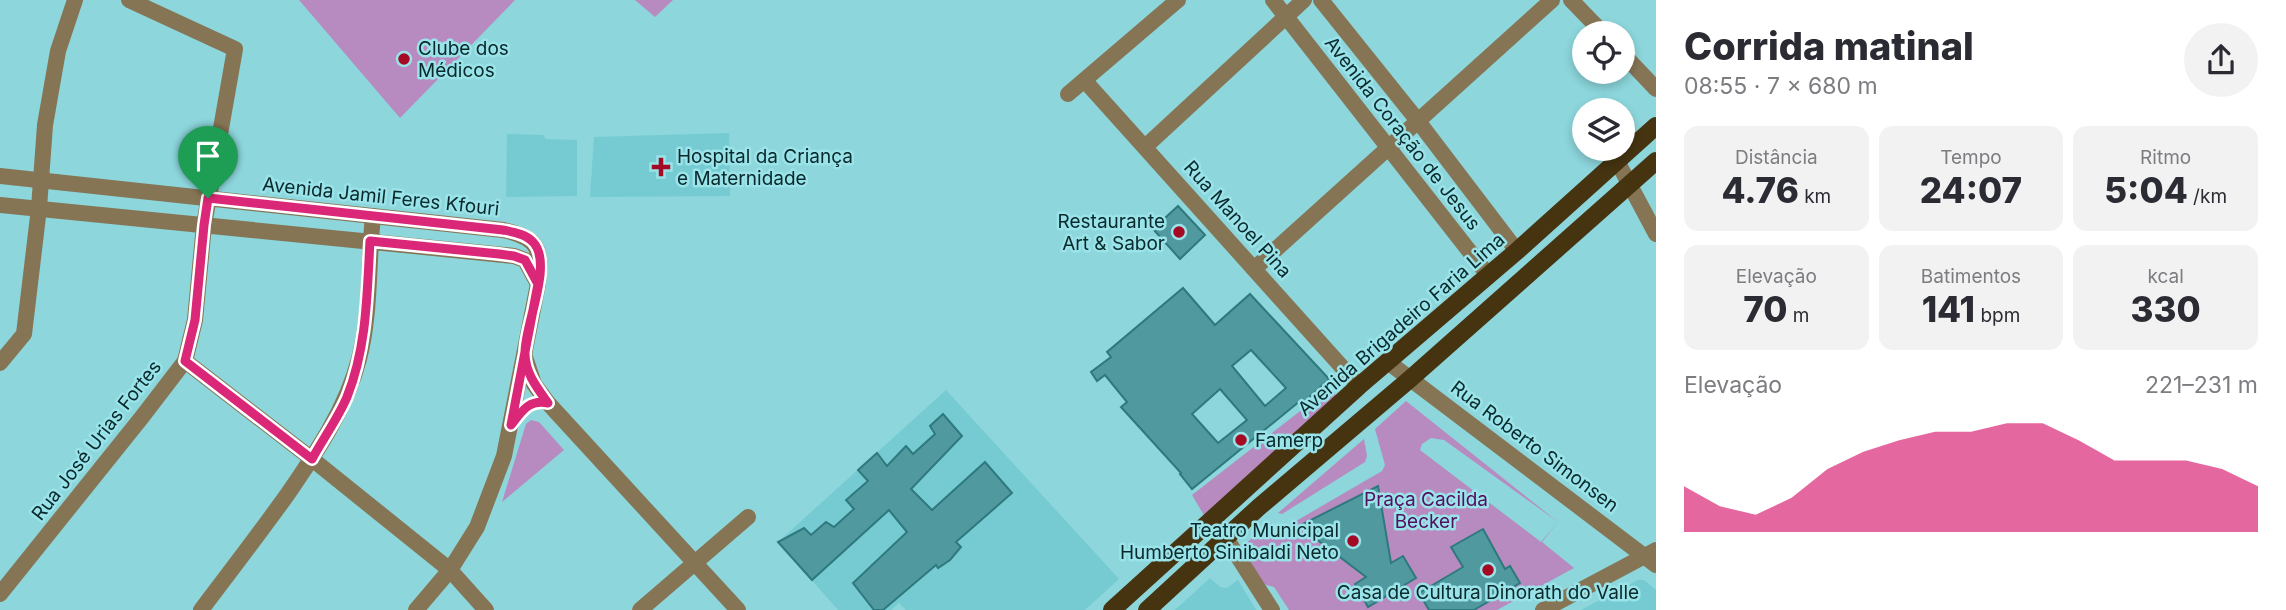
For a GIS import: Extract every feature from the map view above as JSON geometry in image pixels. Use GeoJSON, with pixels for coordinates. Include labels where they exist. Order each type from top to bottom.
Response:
{"type":"FeatureCollection","features":[{"type":"Feature","properties":{"kind":"main road","name":"Avenida Brigadeiro Faria Lima"},"geometry":{"type":"LineString","coordinates":[[1635,145],[1656,127]]}},
{"type":"Feature","properties":{"kind":"main road","name":"Avenida Brigadeiro Faria Lima"},"geometry":{"type":"LineString","coordinates":[[1112,610],[1359,386],[1517,251],[1617,161]]}},
{"type":"Feature","properties":{"kind":"main road"},"geometry":{"type":"LineString","coordinates":[[1147,610],[1259,507],[1410,379],[1656,161]]}},
{"type":"Feature","properties":{"kind":"street"},"geometry":{"type":"LineString","coordinates":[[0,363],[24,334],[39,208],[45,125],[58,51],[75,0]]}},
{"type":"Feature","properties":{"kind":"street","name":"Rua José Urias Fortes"},"geometry":{"type":"LineString","coordinates":[[0,594],[185,361],[195,320],[204,225],[235,49],[129,0]]}},
{"type":"Feature","properties":{"kind":"street"},"geometry":{"type":"LineString","coordinates":[[1068,94],[1085,81],[1158,6],[1178,0]]}},
{"type":"Feature","properties":{"kind":"street","name":"Avenida Coração de Jesus"},"geometry":{"type":"LineString","coordinates":[[1273,0],[1488,275]]}},
{"type":"Feature","properties":{"kind":"street"},"geometry":{"type":"LineString","coordinates":[[1145,147],[1304,0]]}},
{"type":"Feature","properties":{"kind":"street","name":"Avenida Coração de Jesus"},"geometry":{"type":"LineString","coordinates":[[1321,0],[1517,251]]}},
{"type":"Feature","properties":{"kind":"street"},"geometry":{"type":"LineString","coordinates":[[1254,269],[1552,0]]}},
{"type":"Feature","properties":{"kind":"street"},"geometry":{"type":"LineString","coordinates":[[1571,0],[1591,21]]}},
{"type":"Feature","properties":{"kind":"street"},"geometry":{"type":"LineString","coordinates":[[1635,67],[1656,89]]}},
{"type":"Feature","properties":{"kind":"street","name":"Rua Manoel Pina"},"geometry":{"type":"LineString","coordinates":[[1085,81],[1359,386]]}},
{"type":"Feature","properties":{"kind":"street"},"geometry":{"type":"LineString","coordinates":[[1617,161],[1656,234]]}},
{"type":"Feature","properties":{"kind":"street","name":"Avenida Jamil Feres Kfouri"},"geometry":{"type":"LineString","coordinates":[[0,176],[503,230],[518,233],[533,242],[540,261],[538,284],[504,456],[477,527],[450,570],[416,610]]}},
{"type":"Feature","properties":{"kind":"street"},"geometry":{"type":"LineString","coordinates":[[0,205],[514,256],[525,260],[538,284]]}},
{"type":"Feature","properties":{"kind":"street"},"geometry":{"type":"LineString","coordinates":[[201,610],[312,459],[346,398],[359,358],[366,321],[373,216]]}},
{"type":"Feature","properties":{"kind":"street"},"geometry":{"type":"LineString","coordinates":[[525,355],[534,384],[548,403],[738,610]]}},
{"type":"Feature","properties":{"kind":"street"},"geometry":{"type":"LineString","coordinates":[[185,361],[450,570],[486,610]]}},
{"type":"Feature","properties":{"kind":"street","name":"Rua Roberto Simonsen"},"geometry":{"type":"LineString","coordinates":[[1388,362],[1652,557]]}},
{"type":"Feature","properties":{"kind":"street"},"geometry":{"type":"LineString","coordinates":[[511,425],[527,405],[538,401],[548,403]]}},
{"type":"Feature","properties":{"kind":"street"},"geometry":{"type":"LineString","coordinates":[[640,610],[748,517]]}},
{"type":"Feature","properties":{"kind":"street"},"geometry":{"type":"LineString","coordinates":[[1212,521],[1226,538],[1272,610]]}},
{"type":"Feature","properties":{"kind":"street"},"geometry":{"type":"LineString","coordinates":[[1543,610],[1652,557]]}},
{"type":"Feature","properties":{"kind":"shaded area","name":"Hospital da Criança e Maternidade"},"geometry":{"type":"Polygon","coordinates":[[[729,133],[730,196],[590,197],[594,137],[729,133]]]}},
{"type":"Feature","properties":{"kind":"shaded area"},"geometry":{"type":"Polygon","coordinates":[[[507,134],[577,140],[577,196],[506,197],[507,134]]]}},
{"type":"Feature","properties":{"kind":"shaded area"},"geometry":{"type":"Polygon","coordinates":[[[946,390],[1119,579],[1085,610],[906,610],[899,603],[891,610],[838,610],[778,542],[946,390]]]}},
{"type":"Feature","properties":{"kind":"shaded area"},"geometry":{"type":"Polygon","coordinates":[[[1210,578],[1220,587],[1227,588],[1238,580],[1256,610],[1175,610],[1210,578]]]}},
{"type":"Feature","properties":{"kind":"shaded area"},"geometry":{"type":"Polygon","coordinates":[[[1638,580],[1644,580],[1656,590],[1656,610],[1581,610],[1638,580]]]}},
{"type":"Feature","properties":{"kind":"green space","name":"Clube dos Médicos"},"geometry":{"type":"Polygon","coordinates":[[[299,0],[515,0],[400,118],[299,0]]]}},
{"type":"Feature","properties":{"kind":"green space"},"geometry":{"type":"Polygon","coordinates":[[[635,0],[673,0],[655,17],[635,0]]]}},
{"type":"Feature","properties":{"kind":"green space"},"geometry":{"type":"Polygon","coordinates":[[[1331,387],[1338,399],[1205,517],[1192,495],[1331,387]]]}},
{"type":"Feature","properties":{"kind":"green space","name":"Praça Cacilda Becker"},"geometry":{"type":"Polygon","coordinates":[[[1406,401],[1558,522],[1542,542],[1574,568],[1497,610],[1474,610],[1520,583],[1511,566],[1505,569],[1482,530],[1452,547],[1466,572],[1460,568],[1443,578],[1451,592],[1447,594],[1439,581],[1419,592],[1429,610],[1289,610],[1274,587],[1263,584],[1241,548],[1270,522],[1275,527],[1284,528],[1382,471],[1385,465],[1375,429],[1406,401]],[[1431,438],[1422,444],[1420,450],[1541,542],[1558,522],[1444,440],[1431,438]],[[1378,486],[1299,526],[1366,577],[1355,585],[1368,606],[1416,578],[1403,556],[1391,563],[1378,486]]]}},
{"type":"Feature","properties":{"kind":"green space"},"geometry":{"type":"Polygon","coordinates":[[[531,420],[539,422],[564,450],[502,502],[526,424],[531,420]]]}},
{"type":"Feature","properties":{"kind":"green space"},"geometry":{"type":"Polygon","coordinates":[[[1364,439],[1367,456],[1365,462],[1282,514],[1278,513],[1364,439]]]}},
{"type":"Feature","properties":{"kind":"building","name":"Restaurante Art & Sabor"},"geometry":{"type":"Polygon","coordinates":[[[1178,206],[1205,235],[1180,259],[1153,229],[1178,206]]]}},
{"type":"Feature","properties":{"kind":"building"},"geometry":{"type":"Polygon","coordinates":[[[1183,288],[1215,325],[1250,294],[1329,379],[1302,404],[1300,401],[1192,489],[1181,473],[1121,407],[1127,402],[1105,375],[1097,381],[1091,372],[1111,357],[1107,352],[1183,288]],[[1251,350],[1232,366],[1265,406],[1286,388],[1251,350]],[[1220,389],[1192,414],[1218,443],[1247,420],[1220,389]]]}},
{"type":"Feature","properties":{"kind":"building"},"geometry":{"type":"Polygon","coordinates":[[[943,414],[962,436],[911,489],[932,510],[985,462],[1012,493],[956,542],[961,547],[950,560],[938,568],[936,565],[883,610],[874,610],[853,583],[907,532],[889,510],[812,580],[778,542],[804,528],[811,535],[826,522],[834,527],[854,509],[846,500],[868,481],[858,470],[877,453],[887,466],[906,446],[913,454],[935,434],[930,426],[943,414]]]}},
{"type":"Feature","properties":{"kind":"building","name":"Teatro Municipal Humberto Sinibaldi Neto"},"geometry":{"type":"Polygon","coordinates":[[[1378,486],[1391,563],[1403,556],[1416,578],[1368,607],[1355,584],[1366,577],[1299,526],[1378,486]]]}},
{"type":"Feature","properties":{"kind":"building","name":"Casa de Cultura Dinorath do Valle"},"geometry":{"type":"Polygon","coordinates":[[[1483,529],[1505,569],[1510,566],[1520,583],[1474,610],[1429,610],[1419,593],[1463,567],[1451,547],[1483,529]]]}},
{"type":"Feature","properties":{"kind":"place","name":"Clube dos Médicos"},"geometry":{"type":"Point","coordinates":[404,59]}},
{"type":"Feature","properties":{"kind":"place","name":"Hospital da Criança e Maternidade"},"geometry":{"type":"Point","coordinates":[661,167]}},
{"type":"Feature","properties":{"kind":"place","name":"Restaurante Art & Sabor"},"geometry":{"type":"Point","coordinates":[1179,232]}},
{"type":"Feature","properties":{"kind":"place","name":"Famerp"},"geometry":{"type":"Point","coordinates":[1241,440]}},
{"type":"Feature","properties":{"kind":"place","name":"Teatro Municipal Humberto Sinibaldi Neto"},"geometry":{"type":"Point","coordinates":[1353,541]}},
{"type":"Feature","properties":{"kind":"place","name":"Casa de Cultura Dinorath do Valle"},"geometry":{"type":"Point","coordinates":[1488,570]}},
{"type":"Feature","properties":{"kind":"route"},"geometry":{"type":"LineString","coordinates":[[208,198],[195,320],[185,361],[312,459],[346,398],[359,358],[366,321],[370,241],[499,254],[525,260],[538,284],[511,425],[527,405],[538,401],[548,403],[534,384],[525,355],[538,284],[540,261],[538,250],[526,237],[503,230],[208,198]]}}]}
